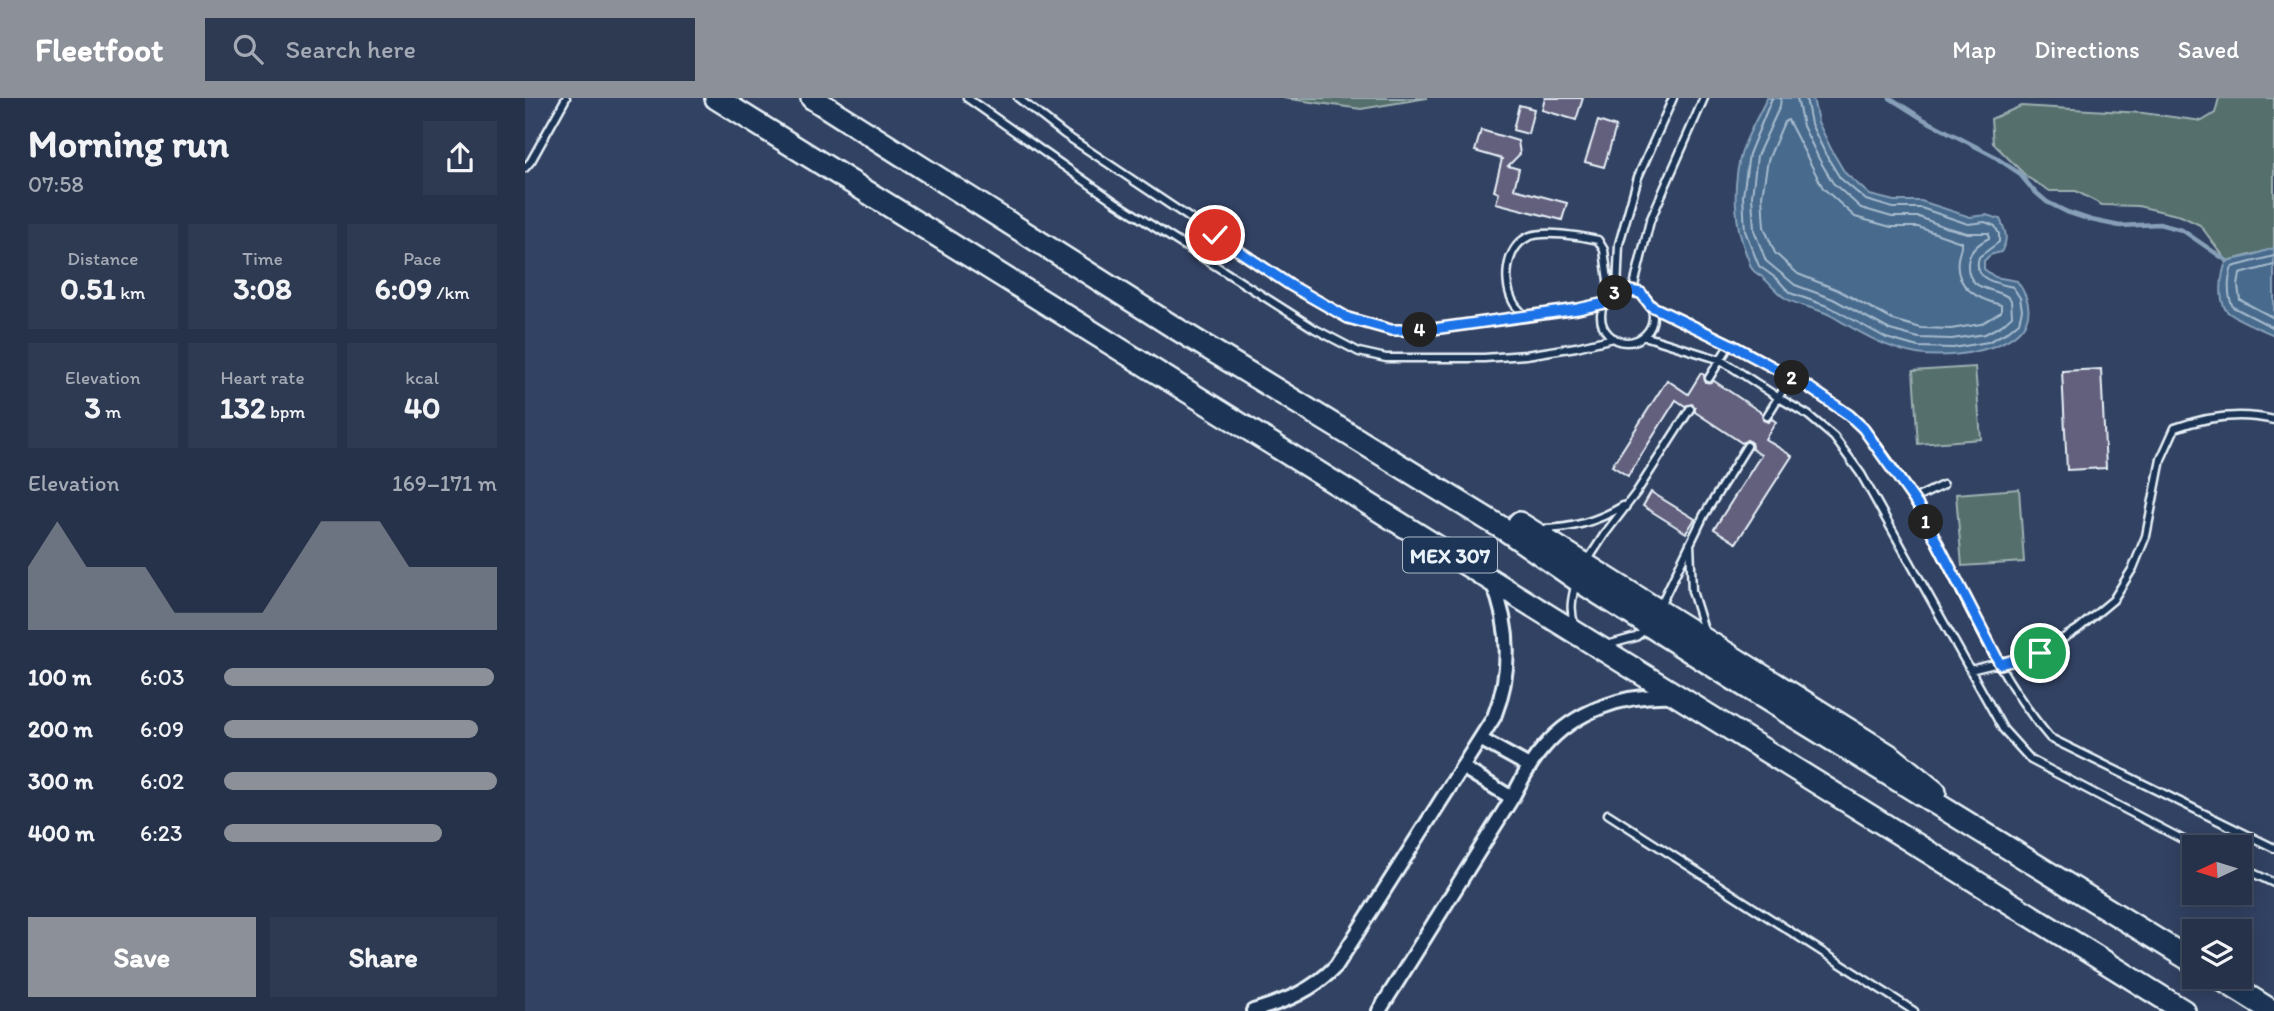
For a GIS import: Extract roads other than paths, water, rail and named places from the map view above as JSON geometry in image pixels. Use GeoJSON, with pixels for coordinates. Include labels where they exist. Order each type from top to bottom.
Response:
{"type":"FeatureCollection","features":[{"type":"Feature","properties":{"kind":"highway","name":"MEX 307"},"geometry":{"type":"LineString","coordinates":[[716,98],[2184,1011]]}},
{"type":"Feature","properties":{"kind":"highway","name":"MEX 307"},"geometry":{"type":"LineString","coordinates":[[812,98],[1172,326],[1507,531],[1581,572]]}},
{"type":"Feature","properties":{"kind":"highway"},"geometry":{"type":"LineString","coordinates":[[1172,326],[1199,330],[1228,344],[1527,528],[1581,572],[1959,818],[2182,955]]}},
{"type":"Feature","properties":{"kind":"highway"},"geometry":{"type":"LineString","coordinates":[[1654,618],[1709,641],[1892,757],[1929,786],[1959,818]]}},
{"type":"Feature","properties":{"kind":"highway"},"geometry":{"type":"LineString","coordinates":[[2237,989],[2272,1011]]}},
{"type":"Feature","properties":{"kind":"street"},"geometry":{"type":"LineString","coordinates":[[1253,1011],[1299,995],[1313,987],[1336,966],[1481,738],[1497,709],[1507,670],[1504,617],[1492,581]]}},
{"type":"Feature","properties":{"kind":"street"},"geometry":{"type":"LineString","coordinates":[[1379,1011],[1512,798],[1529,766],[1557,734],[1585,714],[1631,698],[1677,696]]}},
{"type":"Feature","properties":{"kind":"street"},"geometry":{"type":"LineString","coordinates":[[1481,738],[1529,766]]}},
{"type":"Feature","properties":{"kind":"street"},"geometry":{"type":"LineString","coordinates":[[1462,767],[1512,798]]}},
{"type":"Feature","properties":{"kind":"lane"},"geometry":{"type":"LineString","coordinates":[[525,168],[566,98]]}},
{"type":"Feature","properties":{"kind":"lane"},"geometry":{"type":"LineString","coordinates":[[967,98],[1115,202],[1315,329],[1359,352],[1386,358],[1484,358],[1526,355],[1613,338],[1629,341],[1644,336],[1721,360],[1808,415],[1834,437],[1861,474],[2003,729],[2031,760],[2182,839]]}},
{"type":"Feature","properties":{"kind":"lane"},"geometry":{"type":"LineString","coordinates":[[1018,98],[1064,134],[1278,278],[1348,318],[1391,330],[1426,330],[1605,303]]}},
{"type":"Feature","properties":{"kind":"lane"},"geometry":{"type":"LineString","coordinates":[[1617,292],[1619,244],[1638,177],[1673,98]]}},
{"type":"Feature","properties":{"kind":"lane"},"geometry":{"type":"LineString","coordinates":[[1633,290],[1650,221],[1704,98]]}},
{"type":"Feature","properties":{"kind":"lane"},"geometry":{"type":"LineString","coordinates":[[1526,317],[1514,303],[1507,284],[1508,263],[1515,246],[1529,236],[1543,234],[1598,240],[1604,250],[1610,296]]}},
{"type":"Feature","properties":{"kind":"lane"},"geometry":{"type":"LineString","coordinates":[[1613,338],[1603,326],[1602,310],[1610,296],[1617,292],[1633,290],[1641,293],[1651,306],[1791,377],[1849,415],[1863,428],[1914,499],[2026,711],[2050,738],[2274,848]]}},
{"type":"Feature","properties":{"kind":"lane"},"geometry":{"type":"LineString","coordinates":[[1644,336],[1652,322],[1651,306]]}},
{"type":"Feature","properties":{"kind":"lane"},"geometry":{"type":"LineString","coordinates":[[1709,378],[1730,344]]}},
{"type":"Feature","properties":{"kind":"lane"},"geometry":{"type":"LineString","coordinates":[[1767,416],[1791,377]]}},
{"type":"Feature","properties":{"kind":"lane"},"geometry":{"type":"LineString","coordinates":[[1578,634],[1571,617],[1571,602],[1581,572],[1690,409]]}},
{"type":"Feature","properties":{"kind":"lane"},"geometry":{"type":"LineString","coordinates":[[1970,670],[2040,653],[2078,629],[2113,600],[2133,568],[2146,536],[2161,459],[2175,428],[2201,419],[2251,415],[2274,420]]}},
{"type":"Feature","properties":{"kind":"lane"},"geometry":{"type":"LineString","coordinates":[[1599,647],[1636,637],[1654,618],[1703,515],[1747,446]]}},
{"type":"Feature","properties":{"kind":"lane"},"geometry":{"type":"LineString","coordinates":[[1914,499],[1943,485]]}},
{"type":"Feature","properties":{"kind":"lane"},"geometry":{"type":"LineString","coordinates":[[1527,528],[1577,525],[1604,517],[1628,503]]}},
{"type":"Feature","properties":{"kind":"lane"},"geometry":{"type":"LineString","coordinates":[[1690,541],[1692,591],[1709,641]]}},
{"type":"Feature","properties":{"kind":"lane"},"geometry":{"type":"LineString","coordinates":[[1608,814],[1914,1011]]}},
{"type":"Feature","properties":{"kind":"lane"},"geometry":{"type":"LineString","coordinates":[[2252,873],[2274,883]]}},
{"type":"Feature","properties":{"kind":"water"},"geometry":{"type":"Polygon","coordinates":[[[1767,98],[1813,98],[1818,122],[1832,151],[1845,173],[1870,195],[1894,201],[1921,201],[1970,217],[1986,215],[2000,219],[2005,232],[2005,243],[2001,252],[1990,255],[1984,261],[1984,269],[1995,277],[2017,281],[2028,303],[2027,320],[2017,334],[2000,344],[1979,351],[1917,354],[1893,348],[1825,313],[1790,301],[1754,271],[1739,231],[1736,190],[1744,144],[1767,98]]]}},
{"type":"Feature","properties":{"kind":"water"},"geometry":{"type":"Polygon","coordinates":[[[2274,248],[2274,335],[2229,313],[2223,303],[2221,288],[2227,261],[2274,248]]]}},
{"type":"Feature","properties":{"kind":"waterway"},"geometry":{"type":"LineString","coordinates":[[1890,98],[1923,119],[1992,155],[2019,173],[2047,202],[2067,212],[2120,226],[2159,224],[2182,230],[2227,261]]}}]}
